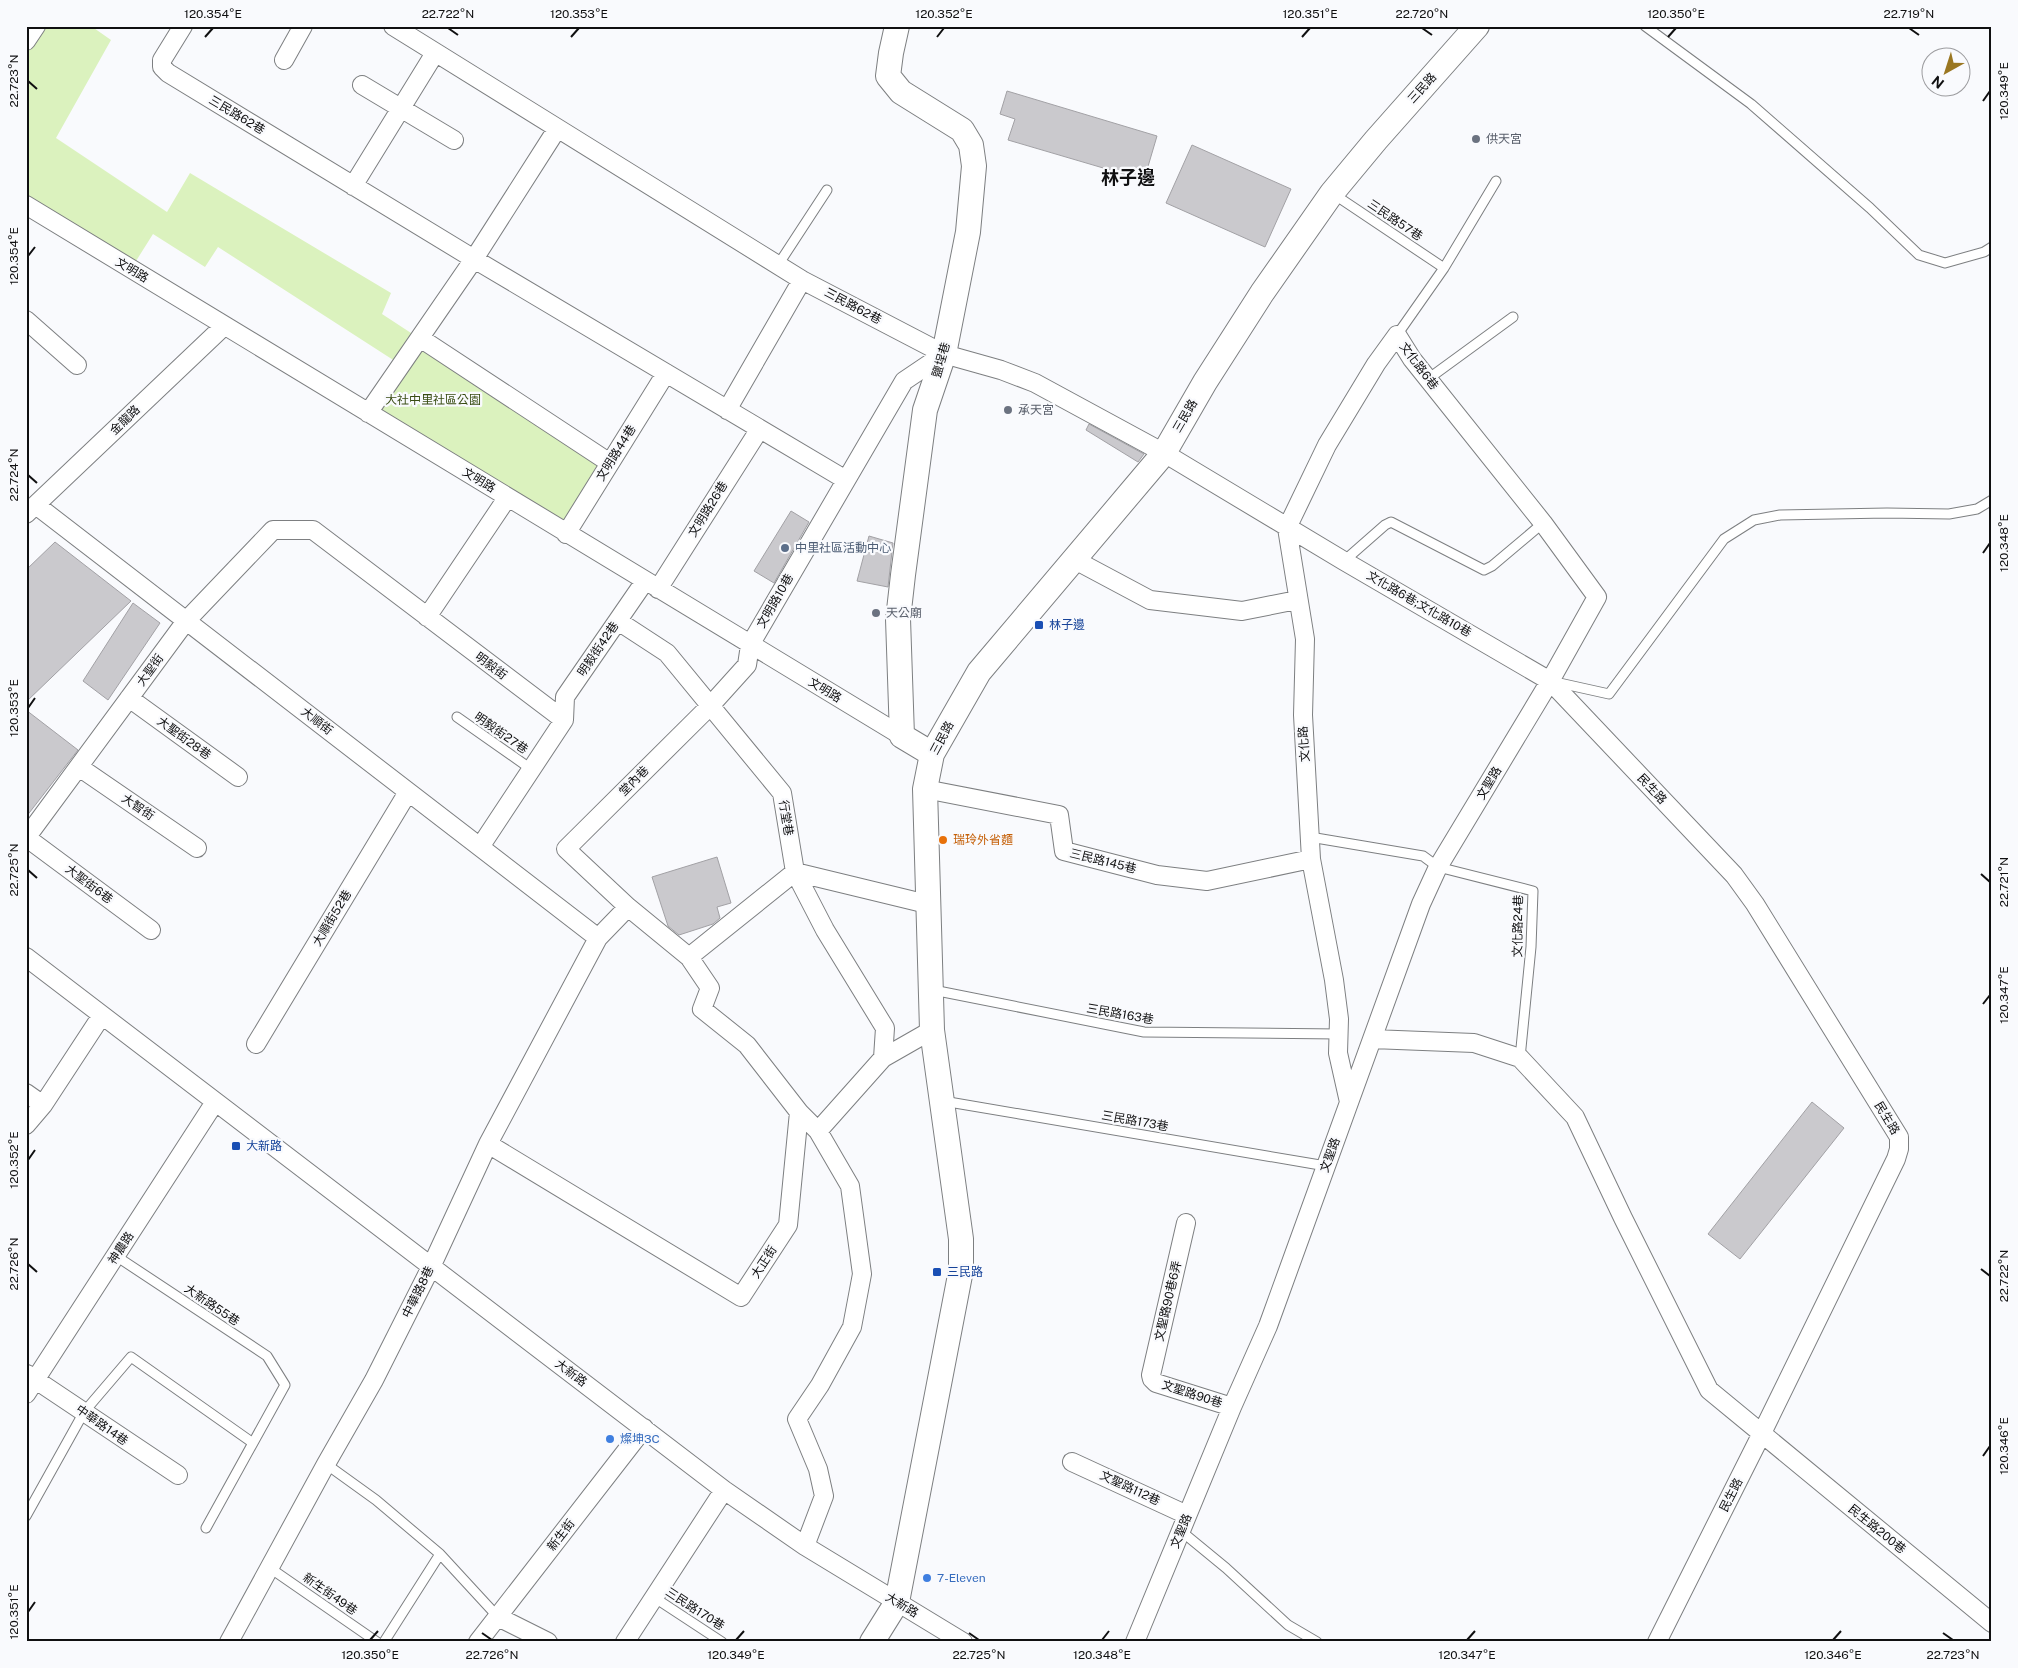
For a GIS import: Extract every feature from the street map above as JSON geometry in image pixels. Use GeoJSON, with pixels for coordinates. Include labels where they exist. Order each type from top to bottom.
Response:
{"type":"FeatureCollection","features":[{"type":"Feature","properties":{"kind":"main road","name":"鹽埕巷"},"geometry":{"type":"LineString","coordinates":[[897,26],[888,76],[901,92],[962,130],[971,145],[974,166],[968,232],[944,354],[926,410],[898,619],[902,736]]}},
{"type":"Feature","properties":{"kind":"main road","name":"三民路"},"geometry":{"type":"LineString","coordinates":[[872,1642],[897,1602],[961,1270],[961,1239],[940,1101],[932,1030],[925,789],[932,754],[980,672],[1164,453],[1205,382],[1262,293],[1332,194],[1376,140],[1477,26]]}},
{"type":"Feature","properties":{"kind":"main road","name":"文明路"},"geometry":{"type":"LineString","coordinates":[[902,736],[932,754]]}},
{"type":"Feature","properties":{"kind":"street"},"geometry":{"type":"LineString","coordinates":[[26,41],[36,26]]}},
{"type":"Feature","properties":{"kind":"street","name":"三民路62巷"},"geometry":{"type":"LineString","coordinates":[[183,26],[162,60],[162,67],[168,73],[474,259],[846,480]]}},
{"type":"Feature","properties":{"kind":"street"},"geometry":{"type":"LineString","coordinates":[[284,60],[303,26]]}},
{"type":"Feature","properties":{"kind":"street","name":"三民路62巷"},"geometry":{"type":"LineString","coordinates":[[393,26],[802,280],[944,354],[1001,370],[1035,383],[1164,453]]}},
{"type":"Feature","properties":{"kind":"street"},"geometry":{"type":"LineString","coordinates":[[354,186],[435,53]]}},
{"type":"Feature","properties":{"kind":"street"},"geometry":{"type":"LineString","coordinates":[[362,85],[454,140]]}},
{"type":"Feature","properties":{"kind":"street"},"geometry":{"type":"LineString","coordinates":[[368,413],[474,259],[557,129]]}},
{"type":"Feature","properties":{"kind":"street","name":"文明路"},"geometry":{"type":"LineString","coordinates":[[29,211],[224,326],[902,736]]}},
{"type":"Feature","properties":{"kind":"street"},"geometry":{"type":"LineString","coordinates":[[727,410],[802,280]]}},
{"type":"Feature","properties":{"kind":"street"},"geometry":{"type":"LineString","coordinates":[[26,320],[78,365]]}},
{"type":"Feature","properties":{"kind":"street","name":"金龍路"},"geometry":{"type":"LineString","coordinates":[[31,510],[224,326]]}},
{"type":"Feature","properties":{"kind":"street","name":"文化路6巷"},"geometry":{"type":"LineString","coordinates":[[1287,528],[1327,445],[1376,364],[1396,335],[1543,523],[1597,597],[1550,681]]}},
{"type":"Feature","properties":{"kind":"street"},"geometry":{"type":"LineString","coordinates":[[420,338],[610,462]]}},
{"type":"Feature","properties":{"kind":"street","name":"文明路10巷"},"geometry":{"type":"LineString","coordinates":[[750,645],[904,380],[944,354]]}},
{"type":"Feature","properties":{"kind":"street","name":"文明路44巷"},"geometry":{"type":"LineString","coordinates":[[566,534],[666,374]]}},
{"type":"Feature","properties":{"kind":"street","name":"文明路26巷"},"geometry":{"type":"LineString","coordinates":[[651,585],[759,430]]}},
{"type":"Feature","properties":{"kind":"street"},"geometry":{"type":"LineString","coordinates":[[1164,453],[1287,528]]}},
{"type":"Feature","properties":{"kind":"street"},"geometry":{"type":"LineString","coordinates":[[427,617],[507,498]]}},
{"type":"Feature","properties":{"kind":"street","name":"大順街"},"geometry":{"type":"LineString","coordinates":[[31,510],[186,621],[598,938]]}},
{"type":"Feature","properties":{"kind":"street","name":"文化路6巷;文化路10巷"},"geometry":{"type":"LineString","coordinates":[[1287,528],[1550,681]]}},
{"type":"Feature","properties":{"kind":"street","name":"文化路"},"geometry":{"type":"LineString","coordinates":[[1287,528],[1297,600],[1305,638],[1303,715],[1312,859],[1334,980],[1339,1019],[1338,1053],[1349,1102]]}},
{"type":"Feature","properties":{"kind":"street","name":"大聖街"},"geometry":{"type":"LineString","coordinates":[[26,838],[186,621],[273,530],[294,530]]}},
{"type":"Feature","properties":{"kind":"street","name":"明毅街"},"geometry":{"type":"LineString","coordinates":[[294,530],[312,530],[564,720]]}},
{"type":"Feature","properties":{"kind":"street"},"geometry":{"type":"LineString","coordinates":[[1075,560],[1150,600],[1242,611],[1297,600]]}},
{"type":"Feature","properties":{"kind":"street","name":"明毅街42巷"},"geometry":{"type":"LineString","coordinates":[[564,720],[565,697],[618,621],[651,585]]}},
{"type":"Feature","properties":{"kind":"street","name":"行堂巷"},"geometry":{"type":"LineString","coordinates":[[618,621],[667,653],[782,793],[794,872],[825,930],[885,1028],[883,1058]]}},
{"type":"Feature","properties":{"kind":"street","name":"堂內巷"},"geometry":{"type":"LineString","coordinates":[[628,907],[566,849],[710,706],[747,665],[750,645]]}},
{"type":"Feature","properties":{"kind":"street","name":"文聖路"},"geometry":{"type":"LineString","coordinates":[[1135,1642],[1232,1407],[1268,1326],[1421,904],[1438,867],[1550,681]]}},
{"type":"Feature","properties":{"kind":"street","name":"民生路"},"geometry":{"type":"LineString","coordinates":[[1550,681],[1734,875],[1755,904],[1899,1137],[1899,1149],[1896,1159],[1657,1642]]}},
{"type":"Feature","properties":{"kind":"street","name":"大聖街28巷"},"geometry":{"type":"LineString","coordinates":[[129,698],[238,777]]}},
{"type":"Feature","properties":{"kind":"street"},"geometry":{"type":"LineString","coordinates":[[480,847],[564,720]]}},
{"type":"Feature","properties":{"kind":"street","name":"大智街"},"geometry":{"type":"LineString","coordinates":[[79,767],[197,848]]}},
{"type":"Feature","properties":{"kind":"street","name":"三民路145巷"},"geometry":{"type":"LineString","coordinates":[[925,789],[1059,815],[1064,851],[1157,875],[1207,880],[1312,859]]}},
{"type":"Feature","properties":{"kind":"street","name":"大順街52巷"},"geometry":{"type":"LineString","coordinates":[[256,1044],[408,792]]}},
{"type":"Feature","properties":{"kind":"street","name":"大聖街6巷"},"geometry":{"type":"LineString","coordinates":[[26,838],[151,930]]}},
{"type":"Feature","properties":{"kind":"street"},"geometry":{"type":"LineString","coordinates":[[689,957],[794,872],[927,904]]}},
{"type":"Feature","properties":{"kind":"street"},"geometry":{"type":"LineString","coordinates":[[628,907],[689,957],[710,988],[702,1009],[747,1045],[799,1112],[818,1131],[850,1186],[862,1274],[852,1327],[820,1385],[797,1419],[818,1469],[824,1496],[805,1546]]}},
{"type":"Feature","properties":{"kind":"street","name":"中華路8巷"},"geometry":{"type":"LineString","coordinates":[[230,1642],[326,1464],[374,1380],[431,1267],[488,1144],[598,938],[628,907]]}},
{"type":"Feature","properties":{"kind":"street","name":"大新路"},"geometry":{"type":"LineString","coordinates":[[26,957],[724,1490],[805,1546],[962,1642]]}},
{"type":"Feature","properties":{"kind":"street"},"geometry":{"type":"LineString","coordinates":[[26,1125],[43,1105],[102,1015]]}},
{"type":"Feature","properties":{"kind":"street"},"geometry":{"type":"LineString","coordinates":[[818,1131],[883,1058],[932,1030]]}},
{"type":"Feature","properties":{"kind":"street"},"geometry":{"type":"LineString","coordinates":[[1372,1039],[1474,1043],[1520,1058]]}},
{"type":"Feature","properties":{"kind":"street","name":"民生路200巷"},"geometry":{"type":"LineString","coordinates":[[1520,1058],[1575,1117],[1709,1390],[1761,1435],[1992,1623]]}},
{"type":"Feature","properties":{"kind":"street"},"geometry":{"type":"LineString","coordinates":[[26,1093],[43,1105]]}},
{"type":"Feature","properties":{"kind":"street","name":"神農路"},"geometry":{"type":"LineString","coordinates":[[29,1382],[116,1256],[215,1102]]}},
{"type":"Feature","properties":{"kind":"street","name":"大正街"},"geometry":{"type":"LineString","coordinates":[[488,1144],[742,1297],[788,1225],[799,1112]]}},
{"type":"Feature","properties":{"kind":"street","name":"文聖路90巷6弄"},"geometry":{"type":"LineString","coordinates":[[1152,1379],[1151,1375],[1186,1223]]}},
{"type":"Feature","properties":{"kind":"street","name":"文聖路90巷"},"geometry":{"type":"LineString","coordinates":[[1152,1379],[1156,1383],[1232,1407]]}},
{"type":"Feature","properties":{"kind":"street","name":"中華路14巷"},"geometry":{"type":"LineString","coordinates":[[29,1382],[84,1412],[178,1475]]}},
{"type":"Feature","properties":{"kind":"street","name":"新生街"},"geometry":{"type":"LineString","coordinates":[[478,1642],[644,1428]]}},
{"type":"Feature","properties":{"kind":"street","name":"文聖路112巷"},"geometry":{"type":"LineString","coordinates":[[1072,1462],[1184,1523]]}},
{"type":"Feature","properties":{"kind":"street"},"geometry":{"type":"LineString","coordinates":[[625,1642],[724,1490]]}},
{"type":"Feature","properties":{"kind":"street"},"geometry":{"type":"LineString","coordinates":[[498,1616],[548,1642]]}},
{"type":"Feature","properties":{"kind":"lane"},"geometry":{"type":"LineString","coordinates":[[1646,26],[1751,104],[1870,208],[1919,255],[1945,263],[1984,252],[1992,247]]}},
{"type":"Feature","properties":{"kind":"lane"},"geometry":{"type":"LineString","coordinates":[[1396,335],[1444,268],[1496,181]]}},
{"type":"Feature","properties":{"kind":"lane"},"geometry":{"type":"LineString","coordinates":[[778,265],[827,190]]}},
{"type":"Feature","properties":{"kind":"lane","name":"三民路57巷"},"geometry":{"type":"LineString","coordinates":[[1332,194],[1444,268]]}},
{"type":"Feature","properties":{"kind":"lane"},"geometry":{"type":"LineString","coordinates":[[1428,378],[1512,317]]}},
{"type":"Feature","properties":{"kind":"lane"},"geometry":{"type":"LineString","coordinates":[[1550,681],[1608,694],[1724,539],[1754,520],[1780,516],[1887,513],[1949,514],[1976,510],[1992,500]]}},
{"type":"Feature","properties":{"kind":"lane"},"geometry":{"type":"LineString","coordinates":[[1344,561],[1385,525],[1391,522],[1484,570],[1492,566],[1543,523]]}},
{"type":"Feature","properties":{"kind":"lane","name":"明毅街27巷"},"geometry":{"type":"LineString","coordinates":[[457,717],[531,769]]}},
{"type":"Feature","properties":{"kind":"lane"},"geometry":{"type":"LineString","coordinates":[[1310,837],[1424,856],[1438,867]]}},
{"type":"Feature","properties":{"kind":"lane","name":"文化路24巷"},"geometry":{"type":"LineString","coordinates":[[1438,867],[1533,890],[1531,947],[1520,1058]]}},
{"type":"Feature","properties":{"kind":"lane","name":"三民路163巷"},"geometry":{"type":"LineString","coordinates":[[930,989],[1144,1032],[1338,1034]]}},
{"type":"Feature","properties":{"kind":"lane","name":"三民路173巷"},"geometry":{"type":"LineString","coordinates":[[940,1101],[1326,1166]]}},
{"type":"Feature","properties":{"kind":"lane","name":"大新路55巷"},"geometry":{"type":"LineString","coordinates":[[116,1256],[267,1356],[285,1385],[253,1442]]}},
{"type":"Feature","properties":{"kind":"lane"},"geometry":{"type":"LineString","coordinates":[[26,1516],[84,1412],[131,1357],[253,1442],[206,1528]]}},
{"type":"Feature","properties":{"kind":"lane"},"geometry":{"type":"LineString","coordinates":[[326,1464],[376,1500],[440,1554],[498,1616]]}},
{"type":"Feature","properties":{"kind":"lane"},"geometry":{"type":"LineString","coordinates":[[1184,1523],[1226,1568],[1288,1625],[1317,1642]]}},
{"type":"Feature","properties":{"kind":"lane"},"geometry":{"type":"LineString","coordinates":[[384,1642],[440,1554]]}},
{"type":"Feature","properties":{"kind":"lane","name":"新生街49巷"},"geometry":{"type":"LineString","coordinates":[[270,1568],[377,1642]]}},
{"type":"Feature","properties":{"kind":"lane","name":"三民路170巷"},"geometry":{"type":"LineString","coordinates":[[654,1598],[722,1642]]}},
{"type":"Feature","properties":{"kind":"green space","name":"大社中里社區公園"},"geometry":{"type":"Polygon","coordinates":[[[36,26],[91,26],[111,40],[56,138],[167,212],[190,173],[391,293],[382,314],[610,463],[566,534],[368,413],[401,365],[218,247],[205,267],[153,234],[131,269],[26,206],[26,41],[36,26]]]}},
{"type":"Feature","properties":{"kind":"building"},"geometry":{"type":"Polygon","coordinates":[[[1007,91],[1157,136],[1144,180],[1008,140],[1015,119],[1000,114],[1007,91]]]}},
{"type":"Feature","properties":{"kind":"building"},"geometry":{"type":"Polygon","coordinates":[[[1192,145],[1291,189],[1265,247],[1166,203],[1192,145]]]}},
{"type":"Feature","properties":{"kind":"building"},"geometry":{"type":"Polygon","coordinates":[[[1089,424],[1144,454],[1138,462],[1086,430],[1089,424]]]}},
{"type":"Feature","properties":{"kind":"building","name":"中里社區活動中心"},"geometry":{"type":"Polygon","coordinates":[[[791,511],[809,522],[774,583],[754,571],[791,511]]]}},
{"type":"Feature","properties":{"kind":"building"},"geometry":{"type":"Polygon","coordinates":[[[869,536],[893,543],[888,587],[857,581],[869,536]]]}},
{"type":"Feature","properties":{"kind":"building"},"geometry":{"type":"Polygon","coordinates":[[[55,542],[131,601],[26,702],[26,570],[55,542]]]}},
{"type":"Feature","properties":{"kind":"building"},"geometry":{"type":"Polygon","coordinates":[[[133,603],[160,623],[108,700],[83,681],[133,603]]]}},
{"type":"Feature","properties":{"kind":"building"},"geometry":{"type":"Polygon","coordinates":[[[26,710],[78,750],[26,817],[26,710]]]}},
{"type":"Feature","properties":{"kind":"building"},"geometry":{"type":"Polygon","coordinates":[[[717,857],[731,903],[717,907],[720,918],[713,924],[679,935],[668,926],[652,877],[717,857]]]}},
{"type":"Feature","properties":{"kind":"building"},"geometry":{"type":"Polygon","coordinates":[[[1812,1102],[1844,1128],[1740,1259],[1708,1234],[1812,1102]]]}},
{"type":"Feature","properties":{"kind":"place","name":"供天宮"},"geometry":{"type":"Point","coordinates":[1476,139]}},
{"type":"Feature","properties":{"kind":"place","name":"承天宮"},"geometry":{"type":"Point","coordinates":[1008,410]}},
{"type":"Feature","properties":{"kind":"place","name":"中里社區活動中心"},"geometry":{"type":"Point","coordinates":[785,548]}},
{"type":"Feature","properties":{"kind":"place","name":"天公廟"},"geometry":{"type":"Point","coordinates":[876,613]}},
{"type":"Feature","properties":{"kind":"place","name":"林子邊"},"geometry":{"type":"Point","coordinates":[1039,625]}},
{"type":"Feature","properties":{"kind":"place","name":"瑞玲外省麵"},"geometry":{"type":"Point","coordinates":[943,840]}},
{"type":"Feature","properties":{"kind":"place","name":"大新路"},"geometry":{"type":"Point","coordinates":[236,1146]}},
{"type":"Feature","properties":{"kind":"place","name":"三民路"},"geometry":{"type":"Point","coordinates":[937,1272]}},
{"type":"Feature","properties":{"kind":"place","name":"燦坤3C"},"geometry":{"type":"Point","coordinates":[610,1439]}},
{"type":"Feature","properties":{"kind":"place","name":"7-Eleven"},"geometry":{"type":"Point","coordinates":[927,1578]}},
{"type":"Feature","properties":{"kind":"district","name":"林子邊"},"geometry":{"type":"Point","coordinates":[1128,178]}}]}
